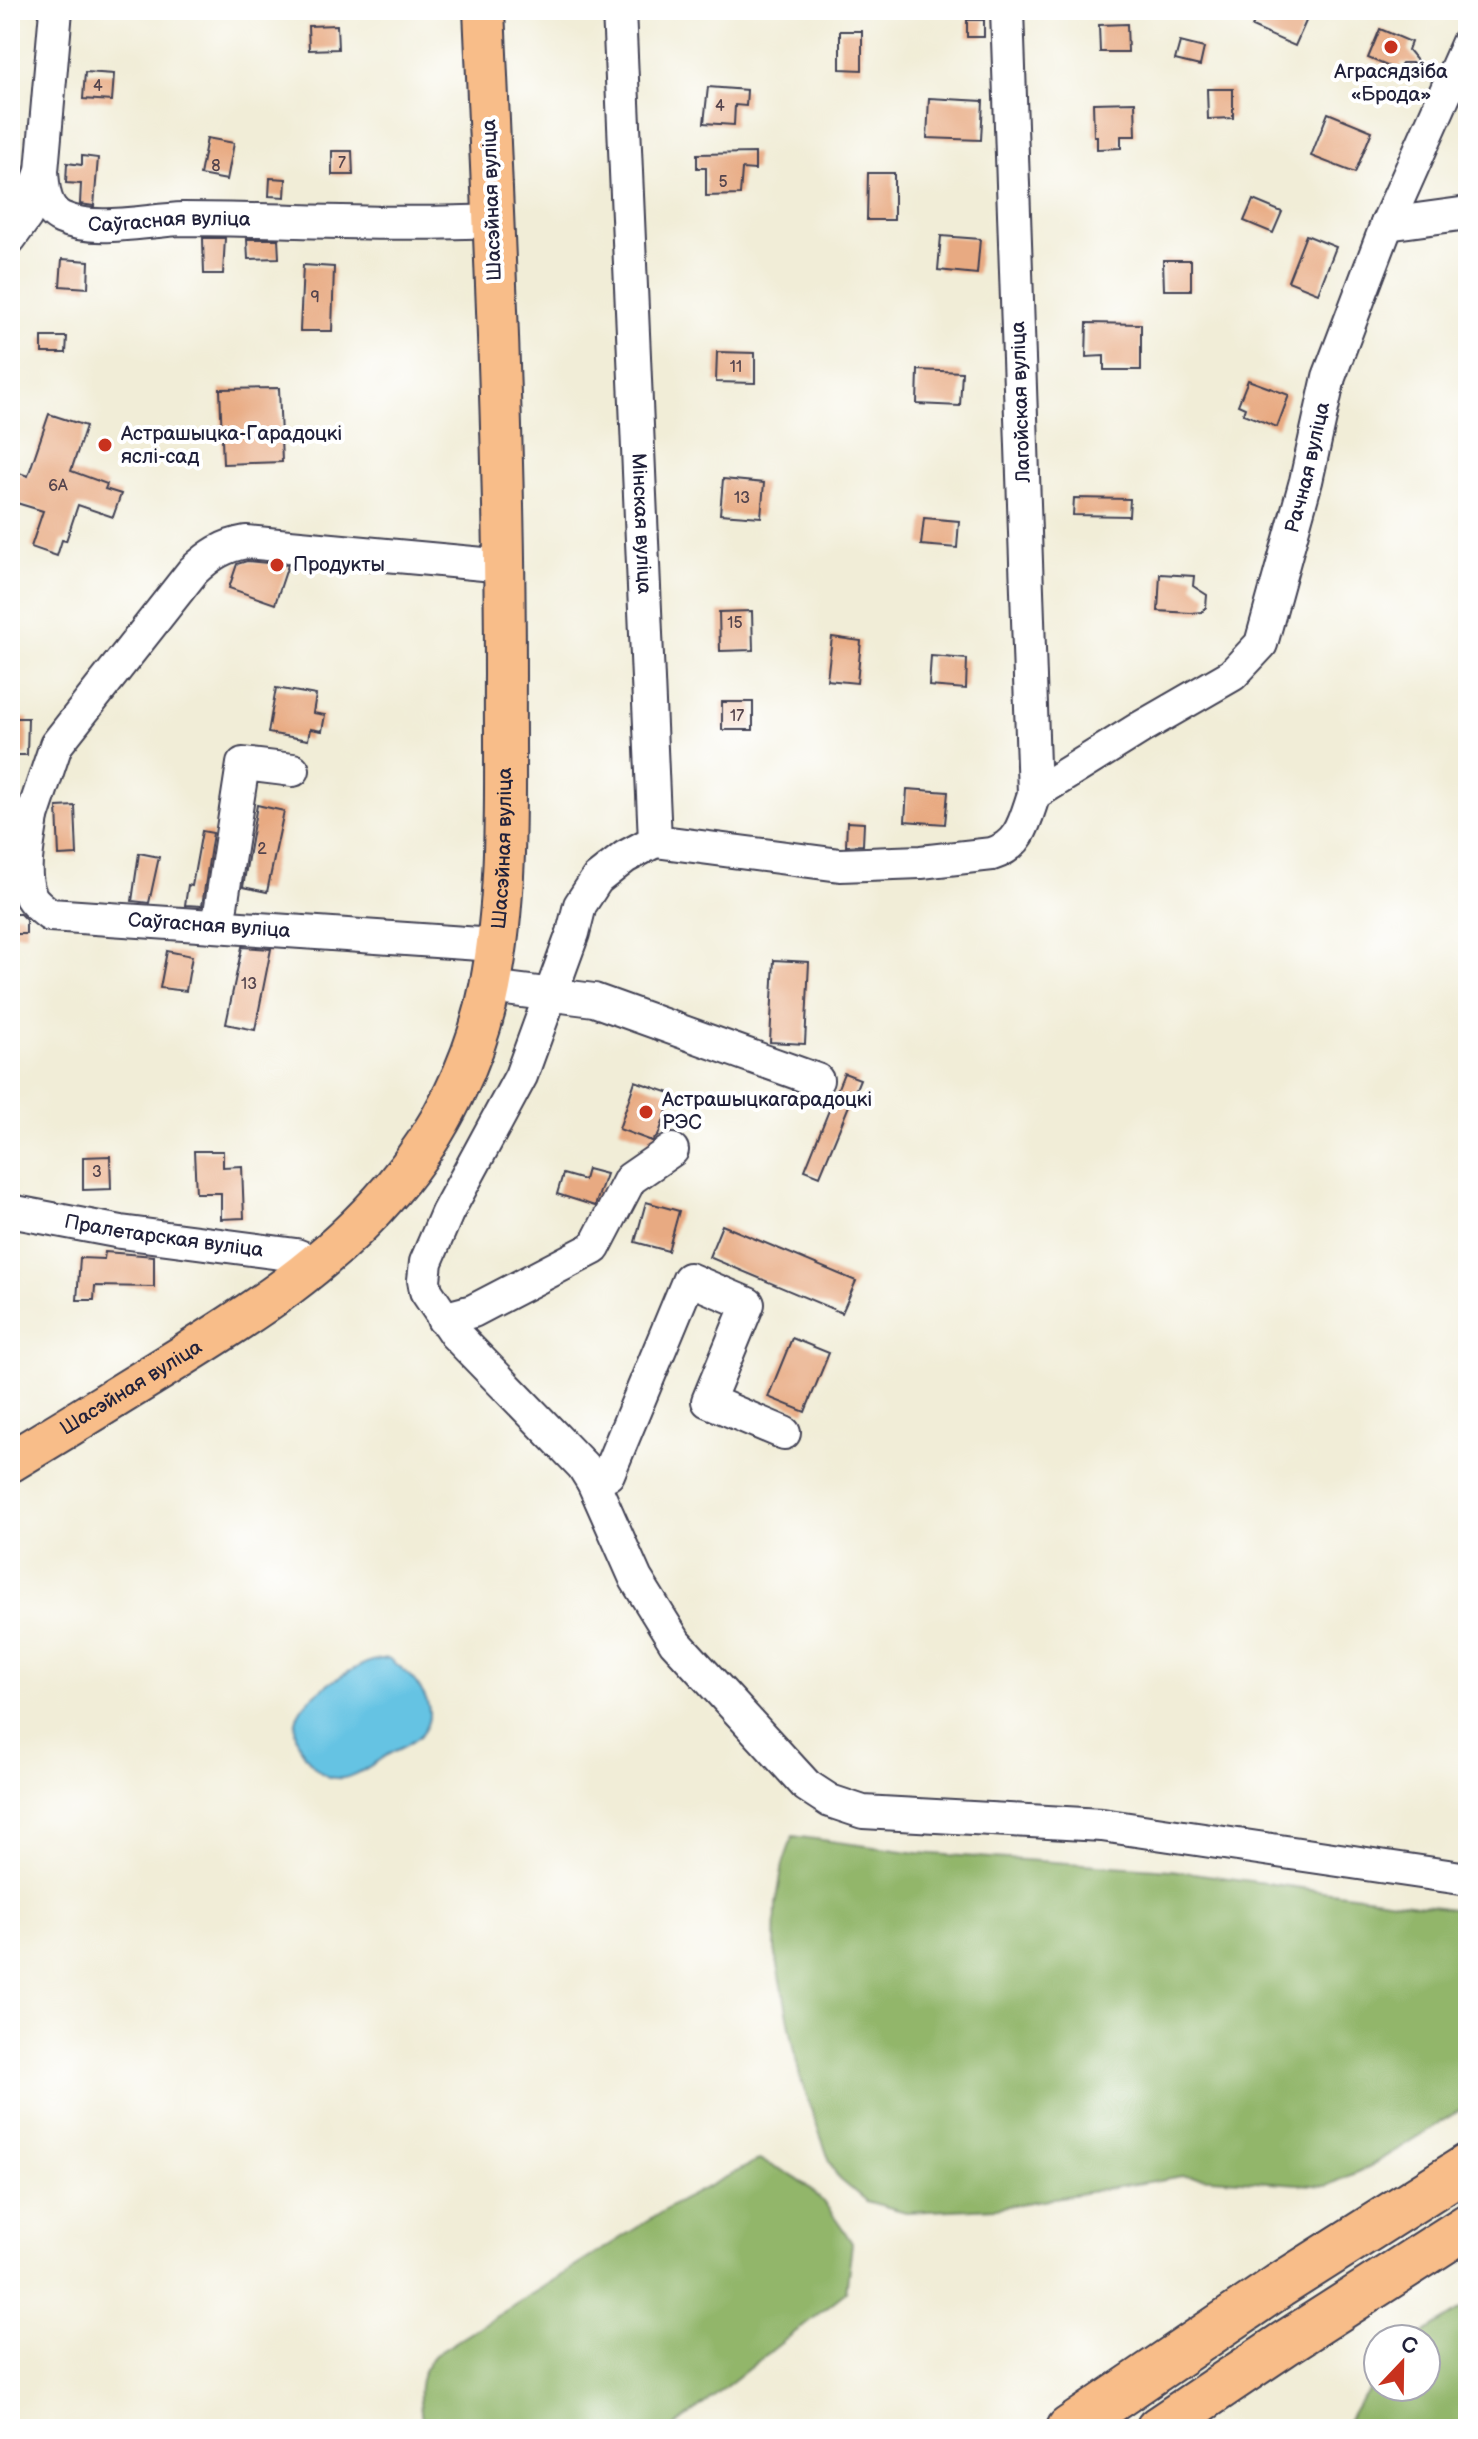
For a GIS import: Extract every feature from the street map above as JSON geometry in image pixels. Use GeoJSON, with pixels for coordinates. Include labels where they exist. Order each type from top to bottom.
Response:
{"type":"FeatureCollection","features":[{"type":"Feature","properties":{"kind":"highway"},"geometry":{"type":"LineString","coordinates":[[1069,2429],[1279,2286],[1468,2166]]}},
{"type":"Feature","properties":{"kind":"highway"},"geometry":{"type":"LineString","coordinates":[[1158,2429],[1468,2226]]}},
{"type":"Feature","properties":{"kind":"main road","name":"Шасэйная вуліца"},"geometry":{"type":"LineString","coordinates":[[10,1462],[261,1308],[319,1264],[393,1189],[441,1120],[474,1046],[490,987],[501,889],[504,795],[505,566],[484,10]]}},
{"type":"Feature","properties":{"kind":"street","name":"Саўгасная вуліца"},"geometry":{"type":"LineString","coordinates":[[56,10],[42,171],[44,193],[51,209],[60,218],[83,223],[180,219],[494,221]]}},
{"type":"Feature","properties":{"kind":"street","name":"Мінская вуліца"},"geometry":{"type":"LineString","coordinates":[[619,10],[655,841]]}},
{"type":"Feature","properties":{"kind":"street","name":"Лагойская вуліца"},"geometry":{"type":"LineString","coordinates":[[1007,10],[1034,794]]}},
{"type":"Feature","properties":{"kind":"street","name":"Рачная вуліца"},"geometry":{"type":"LineString","coordinates":[[1034,794],[1232,675],[1261,644],[1306,481],[1329,377],[1387,224],[1468,42]]}},
{"type":"Feature","properties":{"kind":"street"},"geometry":{"type":"LineString","coordinates":[[10,238],[26,216],[42,171]]}},
{"type":"Feature","properties":{"kind":"street"},"geometry":{"type":"LineString","coordinates":[[1387,224],[1468,213]]}},
{"type":"Feature","properties":{"kind":"street","name":"Саўгасная вуліца"},"geometry":{"type":"LineString","coordinates":[[495,945],[50,915],[32,899],[28,887],[21,816],[67,728],[193,571],[219,550],[246,542],[505,566]]}},
{"type":"Feature","properties":{"kind":"street"},"geometry":{"type":"LineString","coordinates":[[218,926],[243,764],[293,770]]}},
{"type":"Feature","properties":{"kind":"street"},"geometry":{"type":"LineString","coordinates":[[1034,794],[1019,837],[1002,851],[954,858],[840,865],[655,841],[625,857],[597,879],[580,905],[521,1076],[447,1213],[426,1262],[426,1291],[443,1319],[477,1359],[572,1453],[593,1482],[636,1579],[675,1642],[807,1786],[830,1801],[863,1812],[1102,1825],[1468,1879]]}},
{"type":"Feature","properties":{"kind":"street"},"geometry":{"type":"LineString","coordinates":[[490,987],[594,1000],[817,1080]]}},
{"type":"Feature","properties":{"kind":"street"},"geometry":{"type":"LineString","coordinates":[[443,1319],[473,1311],[594,1248],[630,1179],[672,1150]]}},
{"type":"Feature","properties":{"kind":"street","name":"Пралетарская вуліца"},"geometry":{"type":"LineString","coordinates":[[10,1211],[121,1232],[296,1255],[319,1264]]}},
{"type":"Feature","properties":{"kind":"street"},"geometry":{"type":"LineString","coordinates":[[593,1482],[608,1474],[689,1279],[748,1304],[708,1401],[784,1433]]}},
{"type":"Feature","properties":{"kind":"green space"},"geometry":{"type":"Polygon","coordinates":[[[793,1836],[918,1853],[1171,1870],[1468,1911],[1468,2105],[1370,2166],[1327,2186],[1182,2176],[996,2208],[906,2212],[866,2201],[837,2177],[800,2077],[775,1950],[776,1905],[783,1864],[793,1836]]]}},
{"type":"Feature","properties":{"kind":"green space"},"geometry":{"type":"Polygon","coordinates":[[[759,2160],[803,2183],[842,2227],[852,2243],[846,2292],[672,2429],[423,2429],[421,2381],[423,2372],[435,2355],[676,2203],[759,2160]]]}},
{"type":"Feature","properties":{"kind":"green space"},"geometry":{"type":"Polygon","coordinates":[[[1468,2305],[1468,2429],[1341,2429],[1362,2399],[1362,2403],[1442,2403],[1442,2323],[1439,2323],[1468,2305]]]}},
{"type":"Feature","properties":{"kind":"water"},"geometry":{"type":"Polygon","coordinates":[[[388,1658],[414,1680],[426,1700],[429,1711],[423,1732],[358,1773],[343,1778],[323,1774],[305,1755],[298,1741],[295,1729],[302,1708],[310,1698],[343,1675],[370,1662],[388,1658]]]}},
{"type":"Feature","properties":{"kind":"building"},"geometry":{"type":"Polygon","coordinates":[[[1260,10],[1311,10],[1295,46],[1252,27],[1260,10]]]}},
{"type":"Feature","properties":{"kind":"building"},"geometry":{"type":"Polygon","coordinates":[[[967,20],[984,20],[984,37],[967,37],[967,20]]]}},
{"type":"Feature","properties":{"kind":"building"},"geometry":{"type":"Polygon","coordinates":[[[1127,24],[1128,52],[1100,52],[1099,25],[1127,24]]]}},
{"type":"Feature","properties":{"kind":"building"},"geometry":{"type":"Polygon","coordinates":[[[337,25],[338,49],[309,50],[308,26],[337,25]]]}},
{"type":"Feature","properties":{"kind":"building","name":"Аграсядзіба «Брода»"},"geometry":{"type":"Polygon","coordinates":[[[1380,29],[1411,42],[1408,50],[1419,63],[1402,63],[1399,71],[1368,58],[1380,29]]]}},
{"type":"Feature","properties":{"kind":"building"},"geometry":{"type":"Polygon","coordinates":[[[840,31],[862,31],[862,70],[840,69],[840,31]]]}},
{"type":"Feature","properties":{"kind":"building"},"geometry":{"type":"Polygon","coordinates":[[[1180,42],[1204,48],[1200,66],[1175,60],[1180,42]]]}},
{"type":"Feature","properties":{"kind":"building"},"geometry":{"type":"Polygon","coordinates":[[[85,72],[114,74],[112,101],[83,99],[85,72]]]}},
{"type":"Feature","properties":{"kind":"building"},"geometry":{"type":"Polygon","coordinates":[[[708,87],[747,90],[746,106],[735,105],[734,125],[704,123],[708,87]]]}},
{"type":"Feature","properties":{"kind":"building"},"geometry":{"type":"Polygon","coordinates":[[[1207,89],[1233,89],[1233,118],[1208,119],[1207,89]]]}},
{"type":"Feature","properties":{"kind":"building"},"geometry":{"type":"Polygon","coordinates":[[[929,98],[983,101],[981,140],[927,138],[929,98]]]}},
{"type":"Feature","properties":{"kind":"building"},"geometry":{"type":"Polygon","coordinates":[[[1135,102],[1136,136],[1121,136],[1121,148],[1097,149],[1093,103],[1135,102]]]}},
{"type":"Feature","properties":{"kind":"building"},"geometry":{"type":"Polygon","coordinates":[[[1328,113],[1372,131],[1355,173],[1311,156],[1328,113]]]}},
{"type":"Feature","properties":{"kind":"building"},"geometry":{"type":"Polygon","coordinates":[[[207,138],[234,143],[227,180],[200,175],[207,138]]]}},
{"type":"Feature","properties":{"kind":"building"},"geometry":{"type":"Polygon","coordinates":[[[332,151],[352,151],[353,175],[332,175],[332,151]]]}},
{"type":"Feature","properties":{"kind":"building"},"geometry":{"type":"Polygon","coordinates":[[[755,153],[755,170],[742,169],[740,195],[706,196],[706,168],[697,168],[697,154],[755,153]]]}},
{"type":"Feature","properties":{"kind":"building"},"geometry":{"type":"Polygon","coordinates":[[[82,156],[98,158],[94,206],[80,204],[81,184],[66,183],[67,163],[82,165],[82,156]]]}},
{"type":"Feature","properties":{"kind":"building"},"geometry":{"type":"Polygon","coordinates":[[[868,173],[894,173],[894,220],[867,220],[868,173]]]}},
{"type":"Feature","properties":{"kind":"building"},"geometry":{"type":"Polygon","coordinates":[[[270,178],[286,179],[285,197],[269,196],[270,178]]]}},
{"type":"Feature","properties":{"kind":"building"},"geometry":{"type":"Polygon","coordinates":[[[1253,200],[1282,212],[1273,233],[1244,221],[1253,200]]]}},
{"type":"Feature","properties":{"kind":"building"},"geometry":{"type":"Polygon","coordinates":[[[1306,235],[1336,247],[1318,293],[1288,281],[1306,235]]]}},
{"type":"Feature","properties":{"kind":"building"},"geometry":{"type":"Polygon","coordinates":[[[941,236],[980,239],[977,274],[938,270],[941,236]]]}},
{"type":"Feature","properties":{"kind":"building"},"geometry":{"type":"Polygon","coordinates":[[[203,238],[225,238],[223,274],[204,274],[203,238]]]}},
{"type":"Feature","properties":{"kind":"building"},"geometry":{"type":"Polygon","coordinates":[[[247,239],[278,239],[279,258],[248,259],[247,239]]]}},
{"type":"Feature","properties":{"kind":"building"},"geometry":{"type":"Polygon","coordinates":[[[62,259],[89,261],[88,288],[60,286],[62,259]]]}},
{"type":"Feature","properties":{"kind":"building"},"geometry":{"type":"Polygon","coordinates":[[[1163,260],[1191,260],[1191,290],[1164,290],[1163,260]]]}},
{"type":"Feature","properties":{"kind":"building"},"geometry":{"type":"Polygon","coordinates":[[[303,265],[334,267],[332,331],[300,331],[303,265]]]}},
{"type":"Feature","properties":{"kind":"building"},"geometry":{"type":"Polygon","coordinates":[[[1087,323],[1141,324],[1141,370],[1104,370],[1104,356],[1086,357],[1087,323]]]}},
{"type":"Feature","properties":{"kind":"building"},"geometry":{"type":"Polygon","coordinates":[[[42,337],[67,337],[66,353],[42,353],[42,337]]]}},
{"type":"Feature","properties":{"kind":"building"},"geometry":{"type":"Polygon","coordinates":[[[717,352],[755,353],[755,383],[716,382],[717,352]]]}},
{"type":"Feature","properties":{"kind":"building"},"geometry":{"type":"Polygon","coordinates":[[[918,370],[962,372],[960,406],[917,404],[918,370]]]}},
{"type":"Feature","properties":{"kind":"building"},"geometry":{"type":"Polygon","coordinates":[[[1248,380],[1289,395],[1277,427],[1243,414],[1245,408],[1238,405],[1248,380]]]}},
{"type":"Feature","properties":{"kind":"building"},"geometry":{"type":"Polygon","coordinates":[[[279,388],[282,462],[223,464],[220,389],[279,388]]]}},
{"type":"Feature","properties":{"kind":"building"},"geometry":{"type":"Polygon","coordinates":[[[49,414],[86,426],[71,471],[107,484],[105,489],[121,494],[113,517],[78,505],[66,541],[62,540],[57,556],[31,547],[43,511],[10,501],[10,470],[28,476],[49,414]]]}},
{"type":"Feature","properties":{"kind":"building"},"geometry":{"type":"Polygon","coordinates":[[[723,479],[764,483],[761,517],[720,514],[723,479]]]}},
{"type":"Feature","properties":{"kind":"building"},"geometry":{"type":"Polygon","coordinates":[[[1074,498],[1130,499],[1129,516],[1073,515],[1074,498]]]}},
{"type":"Feature","properties":{"kind":"building"},"geometry":{"type":"Polygon","coordinates":[[[924,518],[959,521],[957,548],[921,545],[924,518]]]}},
{"type":"Feature","properties":{"kind":"building"},"geometry":{"type":"Polygon","coordinates":[[[247,561],[288,565],[275,604],[229,588],[237,564],[247,561]]]}},
{"type":"Feature","properties":{"kind":"building"},"geometry":{"type":"Polygon","coordinates":[[[1160,574],[1194,576],[1193,586],[1207,595],[1206,607],[1202,612],[1158,611],[1160,574]]]}},
{"type":"Feature","properties":{"kind":"building"},"geometry":{"type":"Polygon","coordinates":[[[752,611],[753,650],[720,651],[719,612],[752,611]]]}},
{"type":"Feature","properties":{"kind":"building"},"geometry":{"type":"Polygon","coordinates":[[[832,637],[861,641],[857,683],[827,680],[832,637]]]}},
{"type":"Feature","properties":{"kind":"building"},"geometry":{"type":"Polygon","coordinates":[[[931,656],[967,659],[966,689],[929,686],[931,656]]]}},
{"type":"Feature","properties":{"kind":"building"},"geometry":{"type":"Polygon","coordinates":[[[276,688],[316,695],[313,713],[325,715],[322,731],[310,729],[308,740],[268,733],[276,688]]]}},
{"type":"Feature","properties":{"kind":"building"},"geometry":{"type":"Polygon","coordinates":[[[722,702],[753,702],[753,730],[722,730],[722,702]]]}},
{"type":"Feature","properties":{"kind":"building"},"geometry":{"type":"Polygon","coordinates":[[[10,718],[28,718],[27,755],[10,755],[10,718]]]}},
{"type":"Feature","properties":{"kind":"building"},"geometry":{"type":"Polygon","coordinates":[[[907,789],[948,792],[945,824],[905,821],[907,789]]]}},
{"type":"Feature","properties":{"kind":"building"},"geometry":{"type":"Polygon","coordinates":[[[257,805],[284,811],[267,892],[243,887],[257,805]]]}},
{"type":"Feature","properties":{"kind":"building"},"geometry":{"type":"Polygon","coordinates":[[[75,806],[77,855],[59,856],[57,807],[75,806]]]}},
{"type":"Feature","properties":{"kind":"building"},"geometry":{"type":"Polygon","coordinates":[[[847,822],[864,823],[863,845],[846,846],[847,822]]]}},
{"type":"Feature","properties":{"kind":"building"},"geometry":{"type":"Polygon","coordinates":[[[202,831],[213,833],[202,906],[185,905],[188,885],[192,886],[202,831]]]}},
{"type":"Feature","properties":{"kind":"building"},"geometry":{"type":"Polygon","coordinates":[[[139,853],[159,857],[149,903],[132,901],[139,853]]]}},
{"type":"Feature","properties":{"kind":"building"},"geometry":{"type":"Polygon","coordinates":[[[10,914],[20,914],[26,920],[26,934],[10,934],[10,914]]]}},
{"type":"Feature","properties":{"kind":"building"},"geometry":{"type":"Polygon","coordinates":[[[242,947],[271,949],[255,1030],[226,1024],[242,947]]]}},
{"type":"Feature","properties":{"kind":"building"},"geometry":{"type":"Polygon","coordinates":[[[167,951],[192,956],[186,991],[160,988],[167,951]]]}},
{"type":"Feature","properties":{"kind":"building"},"geometry":{"type":"Polygon","coordinates":[[[774,960],[809,962],[805,1044],[770,1042],[774,960]]]}},
{"type":"Feature","properties":{"kind":"building"},"geometry":{"type":"Polygon","coordinates":[[[844,1073],[860,1079],[820,1176],[805,1170],[844,1073]]]}},
{"type":"Feature","properties":{"kind":"building","name":"Астрашыцкагарадоцкі РЭС"},"geometry":{"type":"Polygon","coordinates":[[[635,1081],[673,1094],[658,1136],[652,1141],[619,1129],[635,1081]]]}},
{"type":"Feature","properties":{"kind":"building"},"geometry":{"type":"Polygon","coordinates":[[[194,1151],[223,1151],[223,1167],[242,1166],[244,1218],[221,1219],[221,1193],[196,1193],[194,1151]]]}},
{"type":"Feature","properties":{"kind":"building"},"geometry":{"type":"Polygon","coordinates":[[[110,1156],[111,1189],[83,1190],[83,1157],[110,1156]]]}},
{"type":"Feature","properties":{"kind":"building"},"geometry":{"type":"Polygon","coordinates":[[[587,1169],[606,1174],[595,1206],[557,1194],[563,1174],[584,1180],[587,1169]]]}},
{"type":"Feature","properties":{"kind":"building"},"geometry":{"type":"Polygon","coordinates":[[[646,1202],[679,1211],[668,1251],[635,1242],[646,1202]]]}},
{"type":"Feature","properties":{"kind":"building"},"geometry":{"type":"Polygon","coordinates":[[[722,1225],[856,1281],[842,1313],[709,1257],[722,1225]]]}},
{"type":"Feature","properties":{"kind":"building"},"geometry":{"type":"Polygon","coordinates":[[[105,1252],[154,1256],[154,1287],[95,1286],[94,1300],[77,1300],[80,1258],[104,1259],[105,1252]]]}},
{"type":"Feature","properties":{"kind":"building"},"geometry":{"type":"Polygon","coordinates":[[[792,1338],[829,1353],[805,1412],[768,1397],[792,1338]]]}},
{"type":"Feature","properties":{"kind":"place","name":"Аграсядзіба «Брода»"},"geometry":{"type":"Point","coordinates":[1391,47]}},
{"type":"Feature","properties":{"kind":"place","name":"Астрашыцка-Гарадоцкі яслі-сад"},"geometry":{"type":"Point","coordinates":[105,445]}},
{"type":"Feature","properties":{"kind":"place","name":"Продукты"},"geometry":{"type":"Point","coordinates":[277,565]}},
{"type":"Feature","properties":{"kind":"place","name":"Астрашыцкагарадоцкі РЭС"},"geometry":{"type":"Point","coordinates":[646,1112]}}]}
